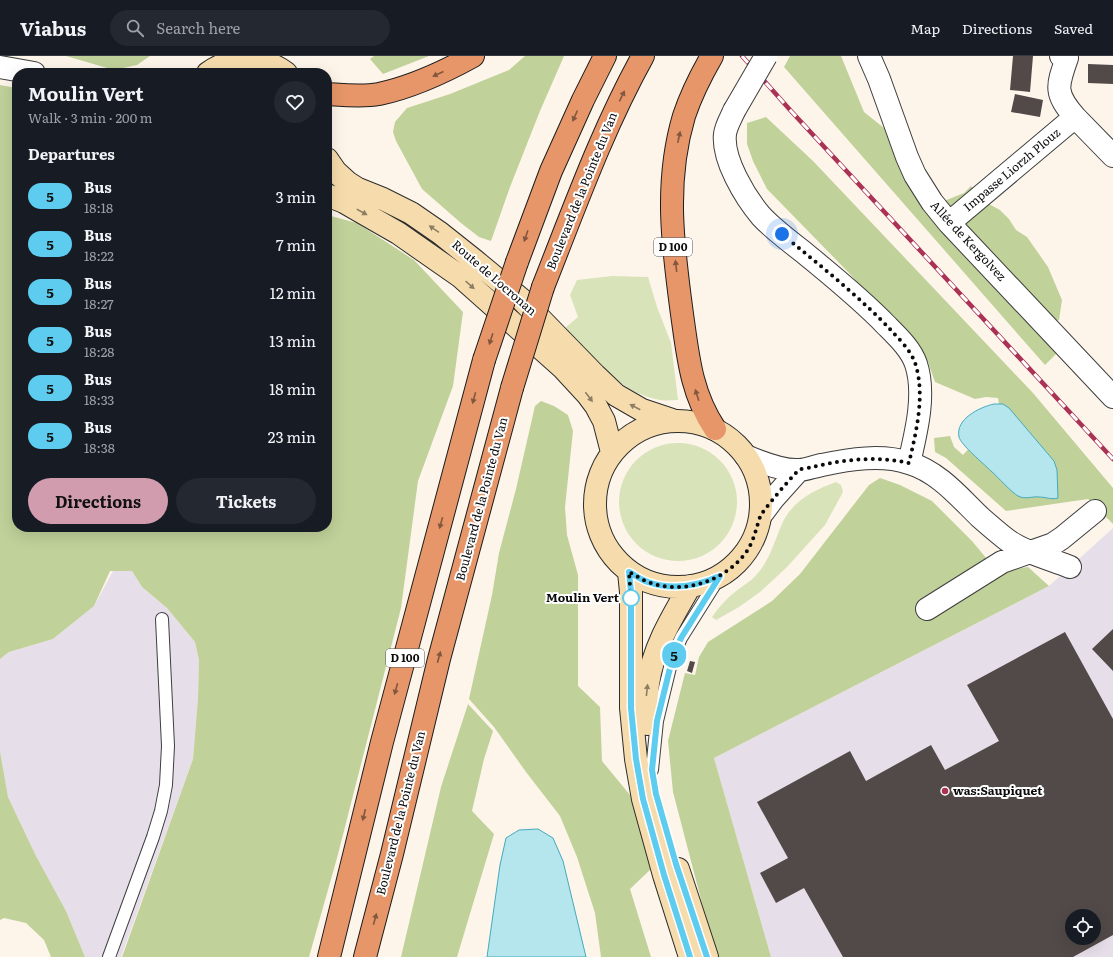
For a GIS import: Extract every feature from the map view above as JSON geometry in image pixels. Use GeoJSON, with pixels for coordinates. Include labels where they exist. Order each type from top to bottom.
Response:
{"type":"FeatureCollection","features":[{"type":"Feature","properties":{"kind":"highway"},"geometry":{"type":"LineString","coordinates":[[332,94],[379,94],[425,79],[455,66],[473,56]]}},
{"type":"Feature","properties":{"kind":"highway","name":"D 100"},"geometry":{"type":"LineString","coordinates":[[329,957],[382,742],[484,360],[517,262],[551,171],[583,100],[605,56]]}},
{"type":"Feature","properties":{"kind":"highway","name":"Boulevard de la Pointe du Van"},"geometry":{"type":"LineString","coordinates":[[365,957],[392,854],[439,659],[512,388],[543,288],[591,166],[610,122],[643,56]]}},
{"type":"Feature","properties":{"kind":"highway","name":"D 100"},"geometry":{"type":"LineString","coordinates":[[710,60],[694,90],[684,117],[675,156],[671,208],[674,254],[689,366],[705,415],[715,429]]}},
{"type":"Feature","properties":{"kind":"main road"},"geometry":{"type":"LineString","coordinates":[[220,64],[243,59],[260,60],[279,65]]}},
{"type":"Feature","properties":{"kind":"main road","name":"Route de Locronan"},"geometry":{"type":"LineString","coordinates":[[332,166],[347,182],[358,189],[384,199],[411,213],[440,233],[474,260],[521,299],[616,395],[642,410],[672,420]]}},
{"type":"Feature","properties":{"kind":"main road","name":"Route de Locronan"},"geometry":{"type":"LineString","coordinates":[[332,197],[344,202],[398,233],[461,277],[563,368],[596,406],[604,421],[612,452]]}},
{"type":"Feature","properties":{"kind":"main road"},"geometry":{"type":"LineString","coordinates":[[672,420],[694,422],[715,429],[727,436],[737,445],[746,456],[756,475],[761,495],[761,515],[756,534],[747,550],[735,564],[720,576],[706,582],[690,586],[668,587],[648,582],[629,572],[618,563],[602,540],[595,518],[594,495],[600,472],[612,452],[628,436],[649,426],[672,420]]}},
{"type":"Feature","properties":{"kind":"main road"},"geometry":{"type":"LineString","coordinates":[[629,572],[631,592],[632,728],[636,759],[643,799],[664,875],[690,957]]}},
{"type":"Feature","properties":{"kind":"main road"},"geometry":{"type":"LineString","coordinates":[[690,586],[664,633],[656,651],[651,668],[646,708],[647,735],[656,794],[674,857],[707,957]]}},
{"type":"Feature","properties":{"kind":"street"},"geometry":{"type":"LineString","coordinates":[[766,56],[734,111],[725,134],[727,155],[751,204],[770,225],[858,297],[893,332],[913,358],[918,372],[920,395],[917,425],[909,463]]}},
{"type":"Feature","properties":{"kind":"street","name":"Allée de Kergolvez"},"geometry":{"type":"LineString","coordinates":[[869,56],[887,100],[906,157],[915,175],[932,202],[949,223],[1113,397]]}},
{"type":"Feature","properties":{"kind":"street"},"geometry":{"type":"LineString","coordinates":[[1061,56],[1067,58],[1058,86],[1059,94],[1068,109],[1113,156]]}},
{"type":"Feature","properties":{"kind":"street"},"geometry":{"type":"LineString","coordinates":[[0,67],[12,69]]}},
{"type":"Feature","properties":{"kind":"street","name":"Impasse Liorzh Plouz"},"geometry":{"type":"LineString","coordinates":[[949,223],[1075,116]]}},
{"type":"Feature","properties":{"kind":"street"},"geometry":{"type":"LineString","coordinates":[[746,456],[765,464],[799,470],[837,462],[879,458],[909,463],[920,467],[944,482],[995,530],[1008,540],[1030,551],[1070,567]]}},
{"type":"Feature","properties":{"kind":"street"},"geometry":{"type":"LineString","coordinates":[[761,515],[799,470]]}},
{"type":"Feature","properties":{"kind":"street"},"geometry":{"type":"LineString","coordinates":[[927,609],[1002,562],[1030,551],[1043,548],[1062,538],[1095,511]]}},
{"type":"Feature","properties":{"kind":"lane"},"geometry":{"type":"LineString","coordinates":[[652,770],[657,721],[672,660],[681,638],[720,576]]}},
{"type":"Feature","properties":{"kind":"lane"},"geometry":{"type":"LineString","coordinates":[[109,957],[153,836],[161,811],[166,785],[168,746],[162,619]]}},
{"type":"Feature","properties":{"kind":"shaded area","name":"was:Saupiquet"},"geometry":{"type":"Polygon","coordinates":[[[1113,528],[1113,957],[771,957],[714,758],[1049,586],[1113,528]]]}},
{"type":"Feature","properties":{"kind":"shaded area"},"geometry":{"type":"Polygon","coordinates":[[[113,571],[132,571],[142,587],[167,608],[195,642],[199,660],[198,698],[193,759],[121,957],[85,957],[66,911],[36,856],[8,797],[0,751],[0,659],[9,652],[53,639],[94,606],[113,571]]]}},
{"type":"Feature","properties":{"kind":"green space"},"geometry":{"type":"Polygon","coordinates":[[[66,56],[150,56],[137,65],[123,68],[107,68],[66,56]]]}},
{"type":"Feature","properties":{"kind":"green space"},"geometry":{"type":"Polygon","coordinates":[[[374,56],[429,56],[383,74],[370,59],[374,56]]]}},
{"type":"Feature","properties":{"kind":"green space"},"geometry":{"type":"Polygon","coordinates":[[[525,56],[564,56],[540,111],[510,187],[491,241],[479,237],[422,189],[396,141],[393,132],[395,122],[407,108],[450,94],[509,70],[525,56]]]}},
{"type":"Feature","properties":{"kind":"green space"},"geometry":{"type":"Polygon","coordinates":[[[790,56],[841,56],[864,112],[884,128],[893,150],[939,203],[964,193],[971,186],[985,202],[1000,210],[1009,219],[1016,230],[1027,237],[1048,267],[1062,300],[1059,320],[1037,328],[1058,352],[1045,365],[784,67],[790,56]]]}},
{"type":"Feature","properties":{"kind":"green space"},"geometry":{"type":"Polygon","coordinates":[[[0,85],[12,87],[12,532],[332,532],[332,216],[357,223],[414,260],[463,312],[453,386],[418,481],[401,608],[337,858],[309,957],[122,957],[193,759],[198,698],[199,660],[195,642],[167,608],[142,587],[132,571],[110,571],[94,606],[53,639],[9,652],[0,659],[0,85]]]}},
{"type":"Feature","properties":{"kind":"green space"},"geometry":{"type":"Polygon","coordinates":[[[766,117],[813,161],[1033,393],[1113,488],[1113,524],[1088,499],[1006,511],[946,458],[935,452],[934,438],[950,436],[954,447],[963,455],[1004,410],[999,404],[998,398],[986,397],[975,399],[935,382],[928,362],[850,274],[767,189],[753,161],[747,144],[747,123],[766,117]]]}},
{"type":"Feature","properties":{"kind":"green space"},"geometry":{"type":"Polygon","coordinates":[[[612,276],[648,277],[657,307],[671,343],[678,400],[660,400],[645,396],[619,382],[596,361],[565,328],[578,317],[570,295],[577,280],[612,276]]]}},
{"type":"Feature","properties":{"kind":"green space"},"geometry":{"type":"Polygon","coordinates":[[[541,401],[554,406],[568,415],[573,431],[565,507],[567,535],[578,575],[578,686],[600,707],[602,761],[630,795],[646,834],[652,868],[630,889],[651,957],[601,957],[595,913],[577,857],[560,816],[494,727],[469,699],[492,595],[499,553],[516,489],[535,406],[541,401]]]}},
{"type":"Feature","properties":{"kind":"green space"},"geometry":{"type":"Polygon","coordinates":[[[678,443],[701,447],[720,460],[733,479],[737,502],[733,525],[720,544],[701,557],[678,561],[655,557],[636,544],[623,525],[619,502],[623,479],[636,460],[655,447],[678,443]]]}},
{"type":"Feature","properties":{"kind":"green space"},"geometry":{"type":"Polygon","coordinates":[[[880,478],[900,485],[932,501],[972,541],[987,559],[1004,571],[1028,567],[1049,586],[714,758],[771,957],[716,957],[673,792],[668,741],[685,673],[695,675],[699,657],[708,642],[772,601],[800,574],[869,485],[880,478]]]}},
{"type":"Feature","properties":{"kind":"green space"},"geometry":{"type":"Polygon","coordinates":[[[836,482],[841,485],[843,492],[825,525],[787,567],[760,592],[739,607],[716,620],[712,617],[725,601],[758,573],[769,555],[786,516],[792,509],[804,497],[836,482]]]}},
{"type":"Feature","properties":{"kind":"green space"},"geometry":{"type":"Polygon","coordinates":[[[468,704],[493,731],[484,759],[472,811],[494,834],[457,957],[401,957],[441,787],[468,704]]]}},
{"type":"Feature","properties":{"kind":"green space"},"geometry":{"type":"Polygon","coordinates":[[[0,751],[8,797],[36,856],[66,911],[85,957],[51,957],[44,940],[26,923],[4,918],[0,920],[0,751]]]}},
{"type":"Feature","properties":{"kind":"water"},"geometry":{"type":"Polygon","coordinates":[[[994,404],[1003,404],[1009,408],[1054,461],[1057,470],[1058,498],[1024,498],[1018,496],[1012,492],[964,445],[959,437],[959,431],[965,419],[976,411],[994,404]]]}},
{"type":"Feature","properties":{"kind":"water"},"geometry":{"type":"Polygon","coordinates":[[[538,829],[553,838],[563,861],[586,957],[487,957],[500,865],[506,838],[519,830],[538,829]]]}},
{"type":"Feature","properties":{"kind":"building"},"geometry":{"type":"Polygon","coordinates":[[[1013,56],[1033,56],[1030,92],[1010,90],[1013,56]]]}},
{"type":"Feature","properties":{"kind":"building"},"geometry":{"type":"Polygon","coordinates":[[[1088,64],[1113,65],[1113,84],[1088,83],[1088,64]]]}},
{"type":"Feature","properties":{"kind":"building"},"geometry":{"type":"Polygon","coordinates":[[[1015,94],[1043,100],[1040,117],[1011,112],[1015,94]]]}},
{"type":"Feature","properties":{"kind":"building"},"geometry":{"type":"Polygon","coordinates":[[[1113,629],[1113,671],[1092,649],[1113,629]]]}},
{"type":"Feature","properties":{"kind":"building","name":"was:Saupiquet"},"geometry":{"type":"Polygon","coordinates":[[[1065,632],[1113,719],[1113,935],[1101,942],[1101,909],[1065,909],[1065,945],[1095,945],[1073,957],[843,957],[804,888],[776,903],[760,873],[788,858],[757,802],[850,751],[866,781],[931,745],[945,770],[999,741],[967,685],[1065,632]]]}},
{"type":"Feature","properties":{"kind":"building"},"geometry":{"type":"Polygon","coordinates":[[[690,661],[695,662],[692,673],[687,671],[690,661]]]}},
{"type":"Feature","properties":{"kind":"railway"},"geometry":{"type":"LineString","coordinates":[[742,56],[791,111],[1113,459]]}},
{"type":"Feature","properties":{"kind":"bus line","name":"5"},"geometry":{"type":"LineString","coordinates":[[690,957],[664,875],[643,799],[633,743],[631,708],[631,592],[629,572],[648,582],[668,587],[690,586],[706,582],[720,576],[706,596],[681,638],[672,660],[657,721],[652,770],[656,794],[676,864],[707,957]]}},
{"type":"Feature","properties":{"kind":"place","name":"Moulin Vert"},"geometry":{"type":"Point","coordinates":[631,598]}},
{"type":"Feature","properties":{"kind":"place","name":"was:Saupiquet"},"geometry":{"type":"Point","coordinates":[945,791]}},
{"type":"Feature","properties":{"kind":"route"},"geometry":{"type":"LineString","coordinates":[[631,598],[629,572],[648,582],[668,587],[690,586],[706,582],[720,576],[735,564],[747,550],[756,534],[761,515],[799,470],[837,462],[879,458],[909,463],[917,425],[920,395],[918,372],[913,358],[893,332],[858,297],[782,234]]}}]}
